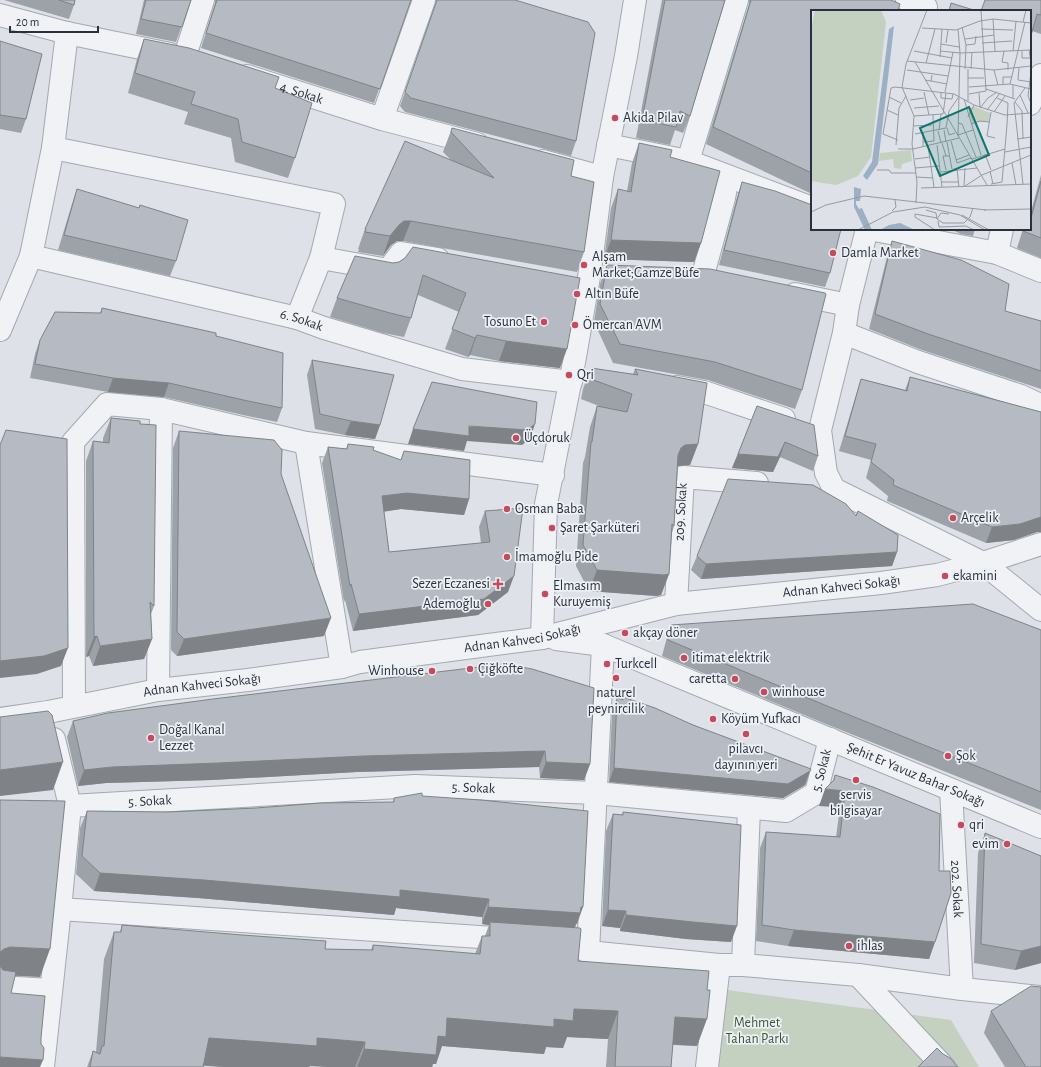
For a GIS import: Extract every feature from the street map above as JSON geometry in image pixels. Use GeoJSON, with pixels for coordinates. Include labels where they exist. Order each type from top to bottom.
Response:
{"type":"FeatureCollection","features":[{"type":"Feature","properties":{"kind":"street"},"geometry":{"type":"LineString","coordinates":[[0,15],[67,33],[192,59],[203,0]]}},
{"type":"Feature","properties":{"kind":"street"},"geometry":{"type":"LineString","coordinates":[[382,119],[424,0]]}},
{"type":"Feature","properties":{"kind":"street"},"geometry":{"type":"LineString","coordinates":[[542,638],[546,504],[579,374],[583,281],[626,56],[635,0]]}},
{"type":"Feature","properties":{"kind":"street"},"geometry":{"type":"LineString","coordinates":[[688,161],[737,0]]}},
{"type":"Feature","properties":{"kind":"street"},"geometry":{"type":"LineString","coordinates":[[0,330],[31,256],[53,148],[67,33]]}},
{"type":"Feature","properties":{"kind":"street","name":"4. Sokak"},"geometry":{"type":"LineString","coordinates":[[230,71],[382,119],[495,149]]}},
{"type":"Feature","properties":{"kind":"street"},"geometry":{"type":"LineString","coordinates":[[1031,101],[1041,76]]}},
{"type":"Feature","properties":{"kind":"street"},"geometry":{"type":"LineString","coordinates":[[608,145],[688,161],[811,208]]}},
{"type":"Feature","properties":{"kind":"street"},"geometry":{"type":"LineString","coordinates":[[53,148],[334,204],[321,258],[297,318]]}},
{"type":"Feature","properties":{"kind":"street"},"geometry":{"type":"LineString","coordinates":[[526,157],[602,177]]}},
{"type":"Feature","properties":{"kind":"street"},"geometry":{"type":"LineString","coordinates":[[680,274],[712,276],[728,177]]}},
{"type":"Feature","properties":{"kind":"street"},"geometry":{"type":"LineString","coordinates":[[834,489],[826,472],[820,430],[844,333],[848,305],[868,230]]}},
{"type":"Feature","properties":{"kind":"street"},"geometry":{"type":"LineString","coordinates":[[873,230],[998,253],[1041,271]]}},
{"type":"Feature","properties":{"kind":"street"},"geometry":{"type":"LineString","coordinates":[[998,253],[1002,230]]}},
{"type":"Feature","properties":{"kind":"street"},"geometry":{"type":"LineString","coordinates":[[321,258],[388,270],[401,253],[455,263]]}},
{"type":"Feature","properties":{"kind":"street","name":"6. Sokak"},"geometry":{"type":"LineString","coordinates":[[31,256],[297,318],[324,328],[462,369],[579,374]]}},
{"type":"Feature","properties":{"kind":"street"},"geometry":{"type":"LineString","coordinates":[[583,281],[612,272]]}},
{"type":"Feature","properties":{"kind":"street"},"geometry":{"type":"LineString","coordinates":[[773,289],[848,305]]}},
{"type":"Feature","properties":{"kind":"street"},"geometry":{"type":"LineString","coordinates":[[844,333],[918,362],[1020,396],[1038,404],[1041,408]]}},
{"type":"Feature","properties":{"kind":"street"},"geometry":{"type":"LineString","coordinates":[[660,384],[704,392],[820,430]]}},
{"type":"Feature","properties":{"kind":"street"},"geometry":{"type":"LineString","coordinates":[[74,706],[73,442],[106,404],[161,409],[306,443],[553,475]]}},
{"type":"Feature","properties":{"kind":"street"},"geometry":{"type":"LineString","coordinates":[[158,690],[161,409]]}},
{"type":"Feature","properties":{"kind":"street"},"geometry":{"type":"LineString","coordinates":[[306,443],[342,667]]}},
{"type":"Feature","properties":{"kind":"street","name":"209. Sokak"},"geometry":{"type":"LineString","coordinates":[[676,604],[683,477],[778,484]]}},
{"type":"Feature","properties":{"kind":"street"},"geometry":{"type":"LineString","coordinates":[[810,487],[834,489],[983,563],[1041,610]]}},
{"type":"Feature","properties":{"kind":"street","name":"Adnan Kahveci Sokağı"},"geometry":{"type":"LineString","coordinates":[[0,719],[48,712],[158,690],[248,680],[342,667],[360,662],[542,638],[676,604],[888,582],[937,575],[983,563],[1041,544]]}},
{"type":"Feature","properties":{"kind":"street","name":"Şehit Er Yavuz Bahar Sokağı"},"geometry":{"type":"LineString","coordinates":[[542,638],[603,645],[1041,827]]}},
{"type":"Feature","properties":{"kind":"street"},"geometry":{"type":"LineString","coordinates":[[588,952],[603,645]]}},
{"type":"Feature","properties":{"kind":"street"},"geometry":{"type":"LineString","coordinates":[[42,1067],[70,806],[48,712]]}},
{"type":"Feature","properties":{"kind":"street","name":"5. Sokak"},"geometry":{"type":"LineString","coordinates":[[70,806],[415,786],[596,793],[786,811],[816,793],[830,739]]}},
{"type":"Feature","properties":{"kind":"street","name":"202. Sokak"},"geometry":{"type":"LineString","coordinates":[[951,790],[962,989]]}},
{"type":"Feature","properties":{"kind":"street"},"geometry":{"type":"LineString","coordinates":[[743,965],[749,808]]}},
{"type":"Feature","properties":{"kind":"street"},"geometry":{"type":"LineString","coordinates":[[60,909],[574,943],[588,952],[719,965],[743,965],[858,975],[962,989],[1041,997]]}},
{"type":"Feature","properties":{"kind":"street"},"geometry":{"type":"LineString","coordinates":[[707,1067],[719,965]]}},
{"type":"Feature","properties":{"kind":"street"},"geometry":{"type":"LineString","coordinates":[[858,975],[944,1067]]}},
{"type":"Feature","properties":{"kind":"street"},"geometry":{"type":"LineString","coordinates":[[0,987],[51,990]]}},
{"type":"Feature","properties":{"kind":"green space","name":"Mehmet Tahan Parkı"},"geometry":{"type":"Polygon","coordinates":[[[720,989],[951,1020],[979,1067],[712,1067],[720,989]]]}},
{"type":"Feature","properties":{"kind":"building"},"geometry":{"type":"Polygon","coordinates":[[[59,0],[75,0],[74,5],[59,0]]]}},
{"type":"Feature","properties":{"kind":"building"},"geometry":{"type":"Polygon","coordinates":[[[146,0],[191,0],[182,27],[141,19],[146,0]]]}},
{"type":"Feature","properties":{"kind":"building"},"geometry":{"type":"Polygon","coordinates":[[[217,0],[411,0],[380,89],[206,33],[217,0]]]}},
{"type":"Feature","properties":{"kind":"building"},"geometry":{"type":"Polygon","coordinates":[[[437,0],[515,0],[588,22],[595,33],[576,141],[411,98],[405,92],[437,0]]]}},
{"type":"Feature","properties":{"kind":"building"},"geometry":{"type":"Polygon","coordinates":[[[665,0],[725,0],[690,116],[680,111],[676,127],[642,120],[665,0]]]}},
{"type":"Feature","properties":{"kind":"building"},"geometry":{"type":"Polygon","coordinates":[[[751,0],[891,0],[900,4],[898,10],[811,10],[811,173],[713,127],[751,0]]]}},
{"type":"Feature","properties":{"kind":"building"},"geometry":{"type":"Polygon","coordinates":[[[985,0],[1041,0],[1041,15],[1037,14],[1031,35],[1031,10],[981,10],[985,0]]]}},
{"type":"Feature","properties":{"kind":"building"},"geometry":{"type":"Polygon","coordinates":[[[951,3],[974,10],[949,10],[951,3]]]}},
{"type":"Feature","properties":{"kind":"building"},"geometry":{"type":"Polygon","coordinates":[[[144,39],[189,48],[279,77],[275,88],[312,103],[295,158],[242,142],[238,119],[191,104],[195,92],[135,73],[144,39]]]}},
{"type":"Feature","properties":{"kind":"building"},"geometry":{"type":"Polygon","coordinates":[[[0,41],[42,54],[26,119],[0,115],[0,41]]]}},
{"type":"Feature","properties":{"kind":"building"},"geometry":{"type":"Polygon","coordinates":[[[452,128],[574,160],[571,176],[594,182],[584,252],[411,221],[404,221],[390,236],[365,232],[365,229],[405,141],[494,178],[451,132],[452,128]]]}},
{"type":"Feature","properties":{"kind":"building"},"geometry":{"type":"Polygon","coordinates":[[[639,143],[672,150],[670,157],[720,171],[701,243],[611,240],[618,189],[631,192],[639,143]]]}},
{"type":"Feature","properties":{"kind":"building"},"geometry":{"type":"Polygon","coordinates":[[[1041,181],[1041,238],[1023,231],[1031,230],[1031,218],[1041,181]]]}},
{"type":"Feature","properties":{"kind":"building"},"geometry":{"type":"Polygon","coordinates":[[[742,182],[775,191],[811,205],[811,230],[841,230],[830,273],[724,250],[742,182]]]}},
{"type":"Feature","properties":{"kind":"building"},"geometry":{"type":"Polygon","coordinates":[[[77,189],[139,208],[140,205],[188,220],[176,261],[64,235],[77,189]]]}},
{"type":"Feature","properties":{"kind":"building"},"geometry":{"type":"Polygon","coordinates":[[[892,241],[961,260],[1009,284],[1005,311],[1041,321],[1041,371],[928,334],[875,314],[892,241]]]}},
{"type":"Feature","properties":{"kind":"building"},"geometry":{"type":"Polygon","coordinates":[[[413,247],[580,278],[567,349],[506,341],[477,335],[475,338],[452,329],[466,293],[423,275],[411,318],[337,298],[355,256],[393,263],[399,262],[405,258],[413,247]]]}},
{"type":"Feature","properties":{"kind":"building"},"geometry":{"type":"Polygon","coordinates":[[[607,265],[710,269],[825,293],[826,294],[802,390],[715,362],[620,344],[600,304],[607,265]]]}},
{"type":"Feature","properties":{"kind":"building"},"geometry":{"type":"Polygon","coordinates":[[[102,308],[216,333],[216,336],[283,353],[282,408],[169,383],[113,378],[35,364],[40,340],[55,312],[101,313],[102,308]]]}},
{"type":"Feature","properties":{"kind":"building"},"geometry":{"type":"Polygon","coordinates":[[[312,360],[394,375],[380,425],[351,421],[320,414],[312,360]]]}},
{"type":"Feature","properties":{"kind":"building"},"geometry":{"type":"Polygon","coordinates":[[[591,368],[638,375],[635,369],[707,383],[698,444],[685,445],[681,448],[678,455],[674,526],[672,524],[669,574],[664,575],[597,570],[583,545],[591,442],[597,406],[627,412],[632,394],[588,378],[591,368]]]}},
{"type":"Feature","properties":{"kind":"building"},"geometry":{"type":"Polygon","coordinates":[[[910,377],[1041,412],[1041,517],[1020,524],[992,527],[893,485],[894,480],[871,462],[876,444],[845,436],[861,379],[907,391],[910,377]]]}},
{"type":"Feature","properties":{"kind":"building"},"geometry":{"type":"Polygon","coordinates":[[[432,382],[537,402],[535,424],[527,430],[469,426],[469,436],[413,429],[432,382]]]}},
{"type":"Feature","properties":{"kind":"building"},"geometry":{"type":"Polygon","coordinates":[[[757,406],[814,425],[818,456],[785,442],[778,457],[738,454],[757,406]]]}},
{"type":"Feature","properties":{"kind":"building"},"geometry":{"type":"Polygon","coordinates":[[[111,418],[140,421],[140,424],[156,425],[154,606],[150,602],[152,639],[100,646],[97,636],[94,637],[93,441],[109,443],[111,418]]]}},
{"type":"Feature","properties":{"kind":"building"},"geometry":{"type":"Polygon","coordinates":[[[6,430],[67,439],[68,648],[44,656],[0,661],[0,445],[6,430]]]}},
{"type":"Feature","properties":{"kind":"building"},"geometry":{"type":"Polygon","coordinates":[[[179,431],[274,440],[282,450],[281,474],[331,618],[184,639],[177,632],[179,431]]]}},
{"type":"Feature","properties":{"kind":"building"},"geometry":{"type":"Polygon","coordinates":[[[348,444],[374,447],[373,450],[401,460],[404,451],[470,460],[469,499],[407,493],[382,496],[389,552],[490,542],[485,511],[523,508],[514,576],[484,599],[359,614],[351,584],[350,586],[328,447],[347,449],[348,444]]]}},
{"type":"Feature","properties":{"kind":"building"},"geometry":{"type":"Polygon","coordinates":[[[728,479],[813,485],[846,504],[856,516],[858,511],[898,535],[897,552],[706,564],[697,556],[728,479]]]}},
{"type":"Feature","properties":{"kind":"building"},"geometry":{"type":"Polygon","coordinates":[[[973,604],[1041,630],[1041,792],[668,640],[671,625],[973,604]]]}},
{"type":"Feature","properties":{"kind":"building"},"geometry":{"type":"Polygon","coordinates":[[[504,664],[532,669],[594,688],[590,764],[546,762],[545,751],[363,756],[112,767],[84,770],[73,721],[108,713],[213,699],[504,664]]]}},
{"type":"Feature","properties":{"kind":"building"},"geometry":{"type":"Polygon","coordinates":[[[623,697],[811,769],[788,784],[614,768],[617,698],[623,700],[623,697]]]}},
{"type":"Feature","properties":{"kind":"building"},"geometry":{"type":"Polygon","coordinates":[[[48,711],[52,715],[63,762],[0,770],[0,717],[48,711]]]}},
{"type":"Feature","properties":{"kind":"building"},"geometry":{"type":"Polygon","coordinates":[[[835,775],[873,787],[940,814],[939,871],[950,871],[951,893],[935,942],[794,930],[762,925],[766,832],[840,837],[845,791],[825,789],[834,780],[835,775]]]}},
{"type":"Feature","properties":{"kind":"building"},"geometry":{"type":"Polygon","coordinates":[[[422,793],[422,796],[481,800],[588,811],[583,907],[581,907],[580,913],[488,907],[489,899],[400,890],[400,897],[204,880],[100,873],[82,856],[87,811],[168,812],[321,803],[394,802],[394,798],[422,793]]]}},
{"type":"Feature","properties":{"kind":"building"},"geometry":{"type":"Polygon","coordinates":[[[0,800],[65,801],[50,949],[10,947],[0,952],[0,800]]]}},
{"type":"Feature","properties":{"kind":"building"},"geometry":{"type":"Polygon","coordinates":[[[623,812],[741,825],[737,926],[626,915],[626,911],[608,910],[613,814],[623,815],[623,812]]]}},
{"type":"Feature","properties":{"kind":"building"},"geometry":{"type":"Polygon","coordinates":[[[985,833],[1041,856],[1041,946],[1021,951],[981,944],[985,833]]]}},
{"type":"Feature","properties":{"kind":"building"},"geometry":{"type":"Polygon","coordinates":[[[490,922],[580,928],[578,961],[709,971],[707,990],[710,990],[707,1019],[675,1017],[671,1067],[615,1067],[618,1011],[574,1009],[573,1021],[554,1019],[554,1027],[447,1018],[446,1037],[438,1036],[436,1055],[364,1049],[365,1042],[317,1038],[317,1046],[209,1038],[203,1067],[90,1067],[93,1051],[100,1054],[102,1046],[104,1046],[114,932],[121,932],[122,925],[326,941],[325,949],[373,950],[373,945],[480,954],[482,936],[490,936],[490,922]]]}},
{"type":"Feature","properties":{"kind":"building"},"geometry":{"type":"Polygon","coordinates":[[[0,966],[3,970],[16,972],[11,993],[45,996],[41,1038],[41,1044],[44,1048],[43,1060],[0,1057],[0,966]]]}},
{"type":"Feature","properties":{"kind":"building"},"geometry":{"type":"Polygon","coordinates":[[[1031,986],[1041,987],[1041,1067],[1026,1067],[991,1011],[1031,986]]]}},
{"type":"Feature","properties":{"kind":"building"},"geometry":{"type":"Polygon","coordinates":[[[937,1048],[950,1058],[958,1067],[918,1067],[937,1048]]]}},
{"type":"Feature","properties":{"kind":"place","name":"Akida Pilav"},"geometry":{"type":"Point","coordinates":[615,118]}},
{"type":"Feature","properties":{"kind":"place","name":"Damla Market"},"geometry":{"type":"Point","coordinates":[833,253]}},
{"type":"Feature","properties":{"kind":"place","name":"Alşam Market;Gamze Büfe"},"geometry":{"type":"Point","coordinates":[584,265]}},
{"type":"Feature","properties":{"kind":"place","name":"Altın Büfe"},"geometry":{"type":"Point","coordinates":[577,294]}},
{"type":"Feature","properties":{"kind":"place","name":"Tosuno Et"},"geometry":{"type":"Point","coordinates":[544,322]}},
{"type":"Feature","properties":{"kind":"place","name":"Ömercan AVM"},"geometry":{"type":"Point","coordinates":[575,325]}},
{"type":"Feature","properties":{"kind":"place","name":"Qri"},"geometry":{"type":"Point","coordinates":[569,375]}},
{"type":"Feature","properties":{"kind":"place","name":"Üçdoruk"},"geometry":{"type":"Point","coordinates":[516,438]}},
{"type":"Feature","properties":{"kind":"place","name":"Osman Baba"},"geometry":{"type":"Point","coordinates":[507,509]}},
{"type":"Feature","properties":{"kind":"place","name":"Arçelik"},"geometry":{"type":"Point","coordinates":[953,518]}},
{"type":"Feature","properties":{"kind":"place","name":"Şaret Şarküteri"},"geometry":{"type":"Point","coordinates":[552,528]}},
{"type":"Feature","properties":{"kind":"place","name":"İmamoğlu Pide"},"geometry":{"type":"Point","coordinates":[507,557]}},
{"type":"Feature","properties":{"kind":"place","name":"ekamini"},"geometry":{"type":"Point","coordinates":[945,576]}},
{"type":"Feature","properties":{"kind":"place","name":"Sezer Eczanesi"},"geometry":{"type":"Point","coordinates":[498,584]}},
{"type":"Feature","properties":{"kind":"place","name":"Elmasım Kuruyemiş"},"geometry":{"type":"Point","coordinates":[545,594]}},
{"type":"Feature","properties":{"kind":"place","name":"Ademoğlu"},"geometry":{"type":"Point","coordinates":[488,604]}},
{"type":"Feature","properties":{"kind":"place","name":"akçay döner"},"geometry":{"type":"Point","coordinates":[625,633]}},
{"type":"Feature","properties":{"kind":"place","name":"itimat elektrik"},"geometry":{"type":"Point","coordinates":[684,658]}},
{"type":"Feature","properties":{"kind":"place","name":"Turkcell"},"geometry":{"type":"Point","coordinates":[607,664]}},
{"type":"Feature","properties":{"kind":"place","name":"Çiğköfte"},"geometry":{"type":"Point","coordinates":[470,669]}},
{"type":"Feature","properties":{"kind":"place","name":"Winhouse"},"geometry":{"type":"Point","coordinates":[432,671]}},
{"type":"Feature","properties":{"kind":"place","name":"naturel peynircilik"},"geometry":{"type":"Point","coordinates":[616,678]}},
{"type":"Feature","properties":{"kind":"place","name":"caretta"},"geometry":{"type":"Point","coordinates":[735,679]}},
{"type":"Feature","properties":{"kind":"place","name":"winhouse"},"geometry":{"type":"Point","coordinates":[764,692]}},
{"type":"Feature","properties":{"kind":"place","name":"Köyüm Yufkacı"},"geometry":{"type":"Point","coordinates":[713,719]}},
{"type":"Feature","properties":{"kind":"place","name":"pilavcı dayının yeri"},"geometry":{"type":"Point","coordinates":[746,734]}},
{"type":"Feature","properties":{"kind":"place","name":"Doğal Kanal Lezzet"},"geometry":{"type":"Point","coordinates":[151,738]}},
{"type":"Feature","properties":{"kind":"place","name":"Şok"},"geometry":{"type":"Point","coordinates":[948,756]}},
{"type":"Feature","properties":{"kind":"place","name":"servis bilgisayar"},"geometry":{"type":"Point","coordinates":[856,780]}},
{"type":"Feature","properties":{"kind":"place","name":"qri"},"geometry":{"type":"Point","coordinates":[961,825]}},
{"type":"Feature","properties":{"kind":"place","name":"evim"},"geometry":{"type":"Point","coordinates":[1007,844]}},
{"type":"Feature","properties":{"kind":"place","name":"ihlas"},"geometry":{"type":"Point","coordinates":[849,946]}}]}
